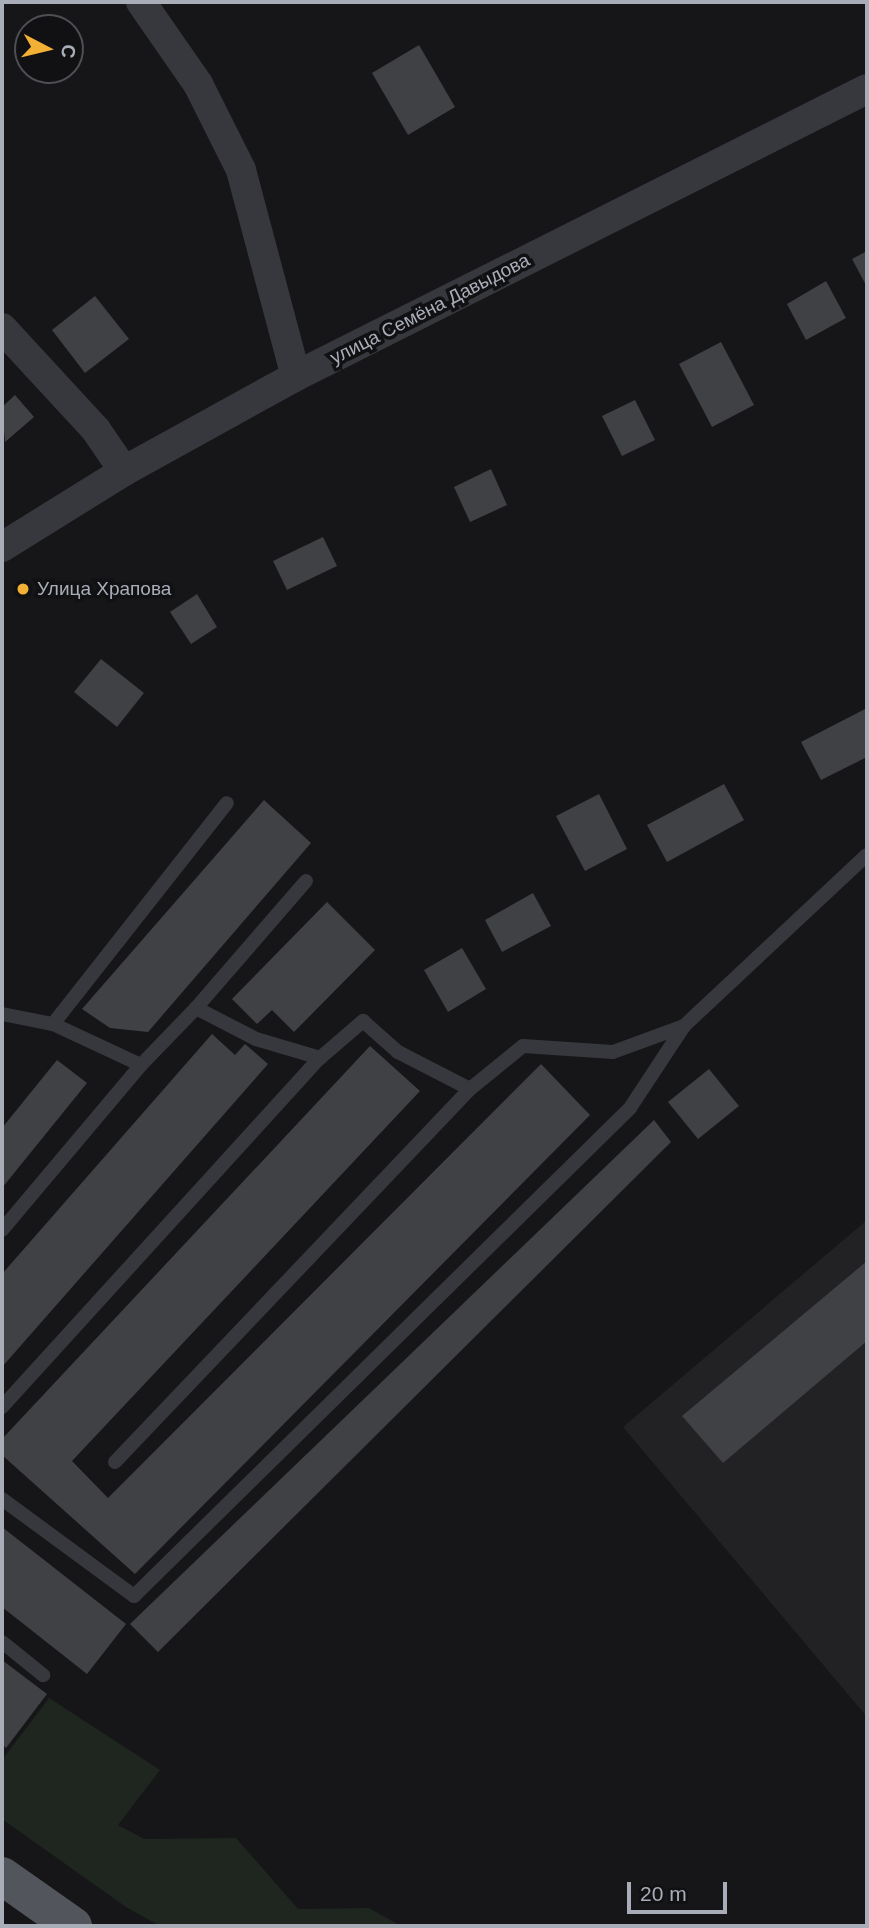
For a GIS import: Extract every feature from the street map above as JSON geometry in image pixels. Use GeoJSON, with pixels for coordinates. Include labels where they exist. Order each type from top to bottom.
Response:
{"type":"FeatureCollection","features":[{"type":"Feature","properties":{"kind":"main road"},"geometry":{"type":"LineString","coordinates":[[2,1876],[73,1926]]}},
{"type":"Feature","properties":{"kind":"street"},"geometry":{"type":"LineString","coordinates":[[141,2],[198,84],[241,170],[296,376]]}},
{"type":"Feature","properties":{"kind":"street","name":"улица Семёна Давыдова"},"geometry":{"type":"LineString","coordinates":[[2,547],[124,471],[296,376],[867,89]]}},
{"type":"Feature","properties":{"kind":"street"},"geometry":{"type":"LineString","coordinates":[[2,328],[96,430],[124,471]]}},
{"type":"Feature","properties":{"kind":"lane"},"geometry":{"type":"LineString","coordinates":[[53,1024],[227,803]]}},
{"type":"Feature","properties":{"kind":"lane"},"geometry":{"type":"LineString","coordinates":[[2,1499],[134,1596],[630,1108],[684,1026],[867,855]]}},
{"type":"Feature","properties":{"kind":"lane"},"geometry":{"type":"LineString","coordinates":[[2,1230],[141,1065],[196,1008],[306,881]]}},
{"type":"Feature","properties":{"kind":"lane"},"geometry":{"type":"LineString","coordinates":[[196,1008],[256,1039],[320,1058]]}},
{"type":"Feature","properties":{"kind":"lane"},"geometry":{"type":"LineString","coordinates":[[2,1014],[53,1024],[141,1065]]}},
{"type":"Feature","properties":{"kind":"lane"},"geometry":{"type":"LineString","coordinates":[[2,1406],[320,1058],[363,1021],[398,1052],[470,1089]]}},
{"type":"Feature","properties":{"kind":"lane"},"geometry":{"type":"LineString","coordinates":[[115,1462],[470,1089],[523,1046],[613,1052],[684,1026]]}},
{"type":"Feature","properties":{"kind":"lane"},"geometry":{"type":"LineString","coordinates":[[2,1642],[43,1675]]}},
{"type":"Feature","properties":{"kind":"shaded area"},"geometry":{"type":"Polygon","coordinates":[[[867,1220],[867,1717],[623,1427],[867,1220]]]}},
{"type":"Feature","properties":{"kind":"shaded area"},"geometry":{"type":"Polygon","coordinates":[[[49,1698],[160,1770],[118,1825],[144,1839],[236,1838],[298,1909],[369,1908],[401,1926],[160,1926],[126,1907],[2,1819],[2,1760],[49,1698]]]}},
{"type":"Feature","properties":{"kind":"building"},"geometry":{"type":"Polygon","coordinates":[[[419,45],[455,107],[408,135],[372,73],[419,45]]]}},
{"type":"Feature","properties":{"kind":"building"},"geometry":{"type":"Polygon","coordinates":[[[867,251],[867,287],[852,259],[867,251]]]}},
{"type":"Feature","properties":{"kind":"building"},"geometry":{"type":"Polygon","coordinates":[[[826,281],[846,318],[806,340],[787,304],[826,281]]]}},
{"type":"Feature","properties":{"kind":"building"},"geometry":{"type":"Polygon","coordinates":[[[95,296],[129,339],[85,373],[52,330],[95,296]]]}},
{"type":"Feature","properties":{"kind":"building"},"geometry":{"type":"Polygon","coordinates":[[[721,342],[754,405],[712,427],[679,364],[721,342]]]}},
{"type":"Feature","properties":{"kind":"building"},"geometry":{"type":"Polygon","coordinates":[[[15,395],[34,417],[5,442],[2,407],[15,395]]]}},
{"type":"Feature","properties":{"kind":"building"},"geometry":{"type":"Polygon","coordinates":[[[635,400],[655,440],[622,456],[602,416],[635,400]]]}},
{"type":"Feature","properties":{"kind":"building"},"geometry":{"type":"Polygon","coordinates":[[[491,469],[507,505],[470,522],[454,487],[491,469]]]}},
{"type":"Feature","properties":{"kind":"building"},"geometry":{"type":"Polygon","coordinates":[[[323,537],[337,566],[287,590],[273,561],[323,537]]]}},
{"type":"Feature","properties":{"kind":"building"},"geometry":{"type":"Polygon","coordinates":[[[197,594],[217,627],[191,644],[170,612],[197,594]]]}},
{"type":"Feature","properties":{"kind":"building"},"geometry":{"type":"Polygon","coordinates":[[[101,659],[144,693],[117,727],[74,692],[101,659]]]}},
{"type":"Feature","properties":{"kind":"building"},"geometry":{"type":"Polygon","coordinates":[[[867,708],[867,757],[821,780],[801,742],[867,708]]]}},
{"type":"Feature","properties":{"kind":"building"},"geometry":{"type":"Polygon","coordinates":[[[724,784],[744,820],[667,862],[647,825],[724,784]]]}},
{"type":"Feature","properties":{"kind":"building"},"geometry":{"type":"Polygon","coordinates":[[[599,794],[627,849],[585,871],[556,816],[599,794]]]}},
{"type":"Feature","properties":{"kind":"building"},"geometry":{"type":"Polygon","coordinates":[[[264,800],[311,843],[148,1032],[110,1028],[82,1009],[264,800]]]}},
{"type":"Feature","properties":{"kind":"building"},"geometry":{"type":"Polygon","coordinates":[[[533,893],[551,926],[502,952],[485,920],[533,893]]]}},
{"type":"Feature","properties":{"kind":"building"},"geometry":{"type":"Polygon","coordinates":[[[327,902],[375,950],[294,1032],[272,1010],[257,1024],[232,999],[327,902]]]}},
{"type":"Feature","properties":{"kind":"building"},"geometry":{"type":"Polygon","coordinates":[[[462,948],[486,989],[448,1012],[424,970],[462,948]]]}},
{"type":"Feature","properties":{"kind":"building"},"geometry":{"type":"Polygon","coordinates":[[[212,1034],[235,1055],[245,1044],[268,1064],[2,1367],[2,1274],[212,1034]]]}},
{"type":"Feature","properties":{"kind":"building"},"geometry":{"type":"Polygon","coordinates":[[[370,1046],[420,1091],[72,1461],[108,1498],[541,1064],[590,1115],[135,1574],[2,1455],[2,1439],[370,1046]]]}},
{"type":"Feature","properties":{"kind":"building"},"geometry":{"type":"Polygon","coordinates":[[[57,1060],[87,1083],[2,1188],[2,1128],[57,1060]]]}},
{"type":"Feature","properties":{"kind":"building"},"geometry":{"type":"Polygon","coordinates":[[[709,1069],[739,1106],[698,1139],[668,1102],[709,1069]]]}},
{"type":"Feature","properties":{"kind":"building"},"geometry":{"type":"Polygon","coordinates":[[[654,1120],[671,1142],[158,1652],[130,1624],[654,1120]]]}},
{"type":"Feature","properties":{"kind":"building"},"geometry":{"type":"Polygon","coordinates":[[[867,1261],[867,1341],[723,1463],[682,1416],[867,1261]]]}},
{"type":"Feature","properties":{"kind":"building"},"geometry":{"type":"Polygon","coordinates":[[[2,1527],[126,1624],[87,1674],[2,1607],[2,1527]]]}},
{"type":"Feature","properties":{"kind":"building"},"geometry":{"type":"Polygon","coordinates":[[[2,1660],[47,1694],[6,1748],[2,1744],[2,1660]]]}},
{"type":"Feature","properties":{"kind":"place","name":"Улица Храпова"},"geometry":{"type":"Point","coordinates":[23,589]}}]}
